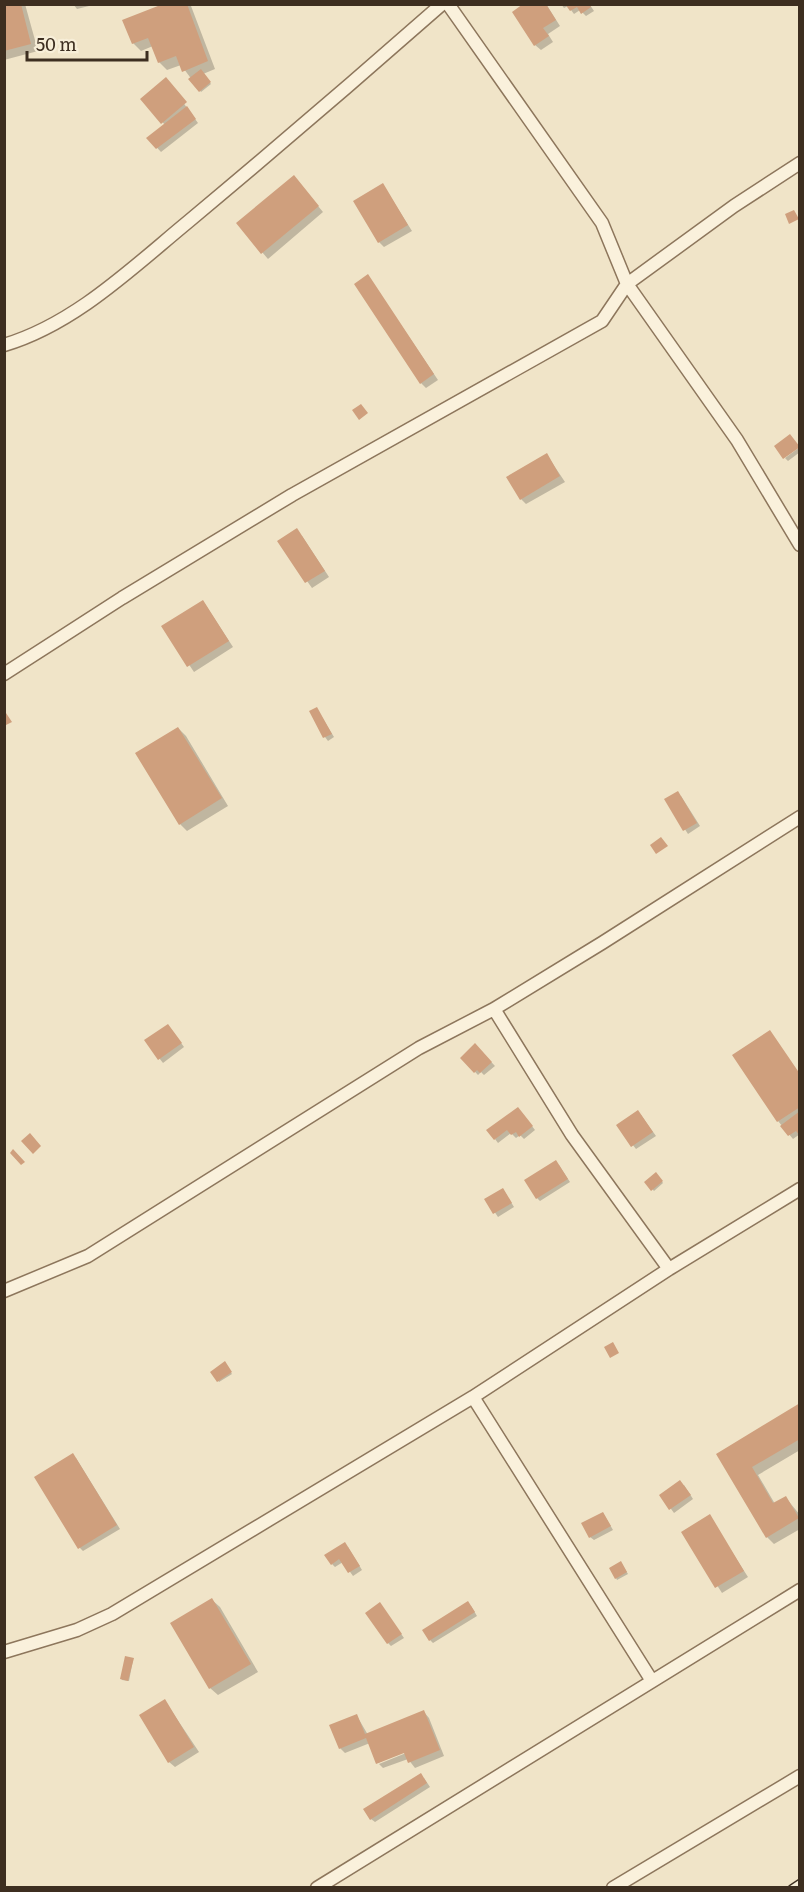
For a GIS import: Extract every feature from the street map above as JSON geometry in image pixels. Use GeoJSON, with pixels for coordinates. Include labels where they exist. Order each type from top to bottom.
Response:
{"type":"FeatureCollection","features":[{"type":"Feature","properties":{"kind":"street"},"geometry":{"type":"LineString","coordinates":[[4,345],[22,340],[66,317],[103,290],[309,122],[442,4]]}},
{"type":"Feature","properties":{"kind":"street"},"geometry":{"type":"LineString","coordinates":[[448,4],[602,223],[627,284],[737,440],[800,545]]}},
{"type":"Feature","properties":{"kind":"street"},"geometry":{"type":"LineString","coordinates":[[4,674],[122,598],[292,495],[602,321],[627,284],[734,206],[800,163]]}},
{"type":"Feature","properties":{"kind":"street"},"geometry":{"type":"LineString","coordinates":[[4,1291],[88,1256],[419,1048],[494,1009],[800,818]]}},
{"type":"Feature","properties":{"kind":"street"},"geometry":{"type":"LineString","coordinates":[[494,1009],[572,1136],[669,1269]]}},
{"type":"Feature","properties":{"kind":"street"},"geometry":{"type":"LineString","coordinates":[[4,1652],[77,1630],[112,1614],[473,1397],[669,1269],[800,1189]]}},
{"type":"Feature","properties":{"kind":"street"},"geometry":{"type":"LineString","coordinates":[[473,1397],[652,1681]]}},
{"type":"Feature","properties":{"kind":"street"},"geometry":{"type":"LineString","coordinates":[[316,1887],[800,1590]]}},
{"type":"Feature","properties":{"kind":"street"},"geometry":{"type":"LineString","coordinates":[[613,1887],[800,1776]]}},
{"type":"Feature","properties":{"kind":"building"},"geometry":{"type":"Polygon","coordinates":[[[4,4],[21,4],[31,44],[4,51],[4,4]]]}},
{"type":"Feature","properties":{"kind":"building"},"geometry":{"type":"Polygon","coordinates":[[[163,4],[187,4],[208,61],[182,72],[176,56],[158,63],[148,38],[132,44],[122,20],[163,4]]]}},
{"type":"Feature","properties":{"kind":"building"},"geometry":{"type":"Polygon","coordinates":[[[523,4],[546,4],[556,20],[543,28],[549,36],[534,46],[512,12],[523,4]]]}},
{"type":"Feature","properties":{"kind":"building"},"geometry":{"type":"Polygon","coordinates":[[[565,4],[589,4],[591,7],[581,14],[577,7],[570,11],[565,4]]]}},
{"type":"Feature","properties":{"kind":"building"},"geometry":{"type":"Polygon","coordinates":[[[201,69],[211,82],[199,92],[188,79],[201,69]]]}},
{"type":"Feature","properties":{"kind":"building"},"geometry":{"type":"Polygon","coordinates":[[[166,77],[187,102],[161,124],[140,99],[166,77]]]}},
{"type":"Feature","properties":{"kind":"building"},"geometry":{"type":"Polygon","coordinates":[[[187,106],[196,119],[156,149],[146,138],[187,106]]]}},
{"type":"Feature","properties":{"kind":"building"},"geometry":{"type":"Polygon","coordinates":[[[294,175],[319,206],[261,254],[236,223],[294,175]]]}},
{"type":"Feature","properties":{"kind":"building"},"geometry":{"type":"Polygon","coordinates":[[[383,183],[408,225],[378,243],[353,201],[383,183]]]}},
{"type":"Feature","properties":{"kind":"building"},"geometry":{"type":"Polygon","coordinates":[[[794,210],[799,219],[789,224],[785,214],[794,210]]]}},
{"type":"Feature","properties":{"kind":"building"},"geometry":{"type":"Polygon","coordinates":[[[368,274],[434,374],[420,384],[354,284],[368,274]]]}},
{"type":"Feature","properties":{"kind":"building"},"geometry":{"type":"Polygon","coordinates":[[[361,404],[368,413],[359,420],[352,410],[361,404]]]}},
{"type":"Feature","properties":{"kind":"building"},"geometry":{"type":"Polygon","coordinates":[[[790,434],[800,447],[783,459],[774,446],[790,434]]]}},
{"type":"Feature","properties":{"kind":"building"},"geometry":{"type":"Polygon","coordinates":[[[547,453],[560,476],[520,500],[506,477],[547,453]]]}},
{"type":"Feature","properties":{"kind":"building"},"geometry":{"type":"Polygon","coordinates":[[[297,528],[325,571],[305,583],[277,541],[297,528]]]}},
{"type":"Feature","properties":{"kind":"building"},"geometry":{"type":"Polygon","coordinates":[[[203,600],[229,641],[187,667],[161,626],[203,600]]]}},
{"type":"Feature","properties":{"kind":"building"},"geometry":{"type":"Polygon","coordinates":[[[317,707],[332,734],[323,738],[309,711],[317,707]]]}},
{"type":"Feature","properties":{"kind":"building"},"geometry":{"type":"Polygon","coordinates":[[[4,710],[12,722],[4,726],[4,710]]]}},
{"type":"Feature","properties":{"kind":"building"},"geometry":{"type":"Polygon","coordinates":[[[178,727],[222,798],[179,825],[135,753],[178,727]]]}},
{"type":"Feature","properties":{"kind":"building"},"geometry":{"type":"Polygon","coordinates":[[[678,791],[697,823],[683,831],[664,799],[678,791]]]}},
{"type":"Feature","properties":{"kind":"building"},"geometry":{"type":"Polygon","coordinates":[[[661,837],[668,846],[656,854],[650,845],[661,837]]]}},
{"type":"Feature","properties":{"kind":"building"},"geometry":{"type":"Polygon","coordinates":[[[168,1024],[182,1043],[158,1060],[144,1040],[168,1024]]]}},
{"type":"Feature","properties":{"kind":"building"},"geometry":{"type":"Polygon","coordinates":[[[770,1030],[800,1074],[800,1107],[777,1122],[732,1055],[770,1030]]]}},
{"type":"Feature","properties":{"kind":"building"},"geometry":{"type":"Polygon","coordinates":[[[475,1043],[492,1062],[480,1073],[477,1070],[474,1073],[460,1058],[475,1043]]]}},
{"type":"Feature","properties":{"kind":"building"},"geometry":{"type":"Polygon","coordinates":[[[518,1107],[533,1126],[519,1137],[516,1132],[511,1135],[507,1130],[494,1140],[486,1130],[518,1107]]]}},
{"type":"Feature","properties":{"kind":"building"},"geometry":{"type":"Polygon","coordinates":[[[638,1110],[653,1132],[631,1147],[616,1125],[638,1110]]]}},
{"type":"Feature","properties":{"kind":"building"},"geometry":{"type":"Polygon","coordinates":[[[800,1111],[800,1136],[796,1131],[788,1136],[780,1126],[800,1111]]]}},
{"type":"Feature","properties":{"kind":"building"},"geometry":{"type":"Polygon","coordinates":[[[30,1133],[41,1146],[33,1154],[21,1141],[30,1133]]]}},
{"type":"Feature","properties":{"kind":"building"},"geometry":{"type":"Polygon","coordinates":[[[13,1149],[25,1162],[21,1165],[10,1153],[13,1149]]]}},
{"type":"Feature","properties":{"kind":"building"},"geometry":{"type":"Polygon","coordinates":[[[556,1160],[568,1179],[536,1199],[524,1180],[556,1160]]]}},
{"type":"Feature","properties":{"kind":"building"},"geometry":{"type":"Polygon","coordinates":[[[656,1172],[663,1181],[651,1191],[644,1182],[656,1172]]]}},
{"type":"Feature","properties":{"kind":"building"},"geometry":{"type":"Polygon","coordinates":[[[503,1188],[512,1203],[493,1214],[484,1199],[503,1188]]]}},
{"type":"Feature","properties":{"kind":"building"},"geometry":{"type":"Polygon","coordinates":[[[613,1342],[619,1353],[610,1358],[604,1347],[613,1342]]]}},
{"type":"Feature","properties":{"kind":"building"},"geometry":{"type":"Polygon","coordinates":[[[225,1361],[232,1372],[217,1382],[210,1372],[225,1361]]]}},
{"type":"Feature","properties":{"kind":"building"},"geometry":{"type":"Polygon","coordinates":[[[800,1403],[800,1439],[752,1467],[773,1503],[786,1496],[799,1518],[766,1538],[716,1454],[800,1403]]]}},
{"type":"Feature","properties":{"kind":"building"},"geometry":{"type":"Polygon","coordinates":[[[73,1453],[117,1525],[78,1549],[34,1477],[73,1453]]]}},
{"type":"Feature","properties":{"kind":"building"},"geometry":{"type":"Polygon","coordinates":[[[680,1480],[691,1495],[669,1510],[659,1495],[680,1480]]]}},
{"type":"Feature","properties":{"kind":"building"},"geometry":{"type":"Polygon","coordinates":[[[603,1512],[611,1526],[589,1538],[581,1523],[603,1512]]]}},
{"type":"Feature","properties":{"kind":"building"},"geometry":{"type":"Polygon","coordinates":[[[710,1514],[744,1571],[715,1588],[681,1532],[710,1514]]]}},
{"type":"Feature","properties":{"kind":"building"},"geometry":{"type":"Polygon","coordinates":[[[345,1542],[360,1566],[348,1573],[339,1559],[331,1565],[324,1555],[345,1542]]]}},
{"type":"Feature","properties":{"kind":"building"},"geometry":{"type":"Polygon","coordinates":[[[621,1561],[627,1572],[615,1579],[609,1568],[621,1561]]]}},
{"type":"Feature","properties":{"kind":"building"},"geometry":{"type":"Polygon","coordinates":[[[212,1598],[251,1664],[209,1689],[170,1623],[212,1598]]]}},
{"type":"Feature","properties":{"kind":"building"},"geometry":{"type":"Polygon","coordinates":[[[468,1601],[475,1612],[429,1641],[422,1630],[468,1601]]]}},
{"type":"Feature","properties":{"kind":"building"},"geometry":{"type":"Polygon","coordinates":[[[380,1602],[402,1634],[387,1644],[365,1613],[380,1602]]]}},
{"type":"Feature","properties":{"kind":"building"},"geometry":{"type":"Polygon","coordinates":[[[125,1656],[134,1658],[128,1681],[120,1679],[125,1656]]]}},
{"type":"Feature","properties":{"kind":"building"},"geometry":{"type":"Polygon","coordinates":[[[165,1699],[194,1747],[168,1763],[139,1715],[165,1699]]]}},
{"type":"Feature","properties":{"kind":"building"},"geometry":{"type":"Polygon","coordinates":[[[424,1710],[440,1750],[408,1763],[404,1753],[376,1764],[366,1738],[339,1749],[329,1725],[357,1714],[365,1734],[424,1710]]]}},
{"type":"Feature","properties":{"kind":"building"},"geometry":{"type":"Polygon","coordinates":[[[421,1773],[427,1783],[370,1820],[363,1809],[421,1773]]]}},
{"type":"Feature","properties":{"kind":"railway"},"geometry":{"type":"LineString","coordinates":[[791,1888],[800,1882]]}}]}
